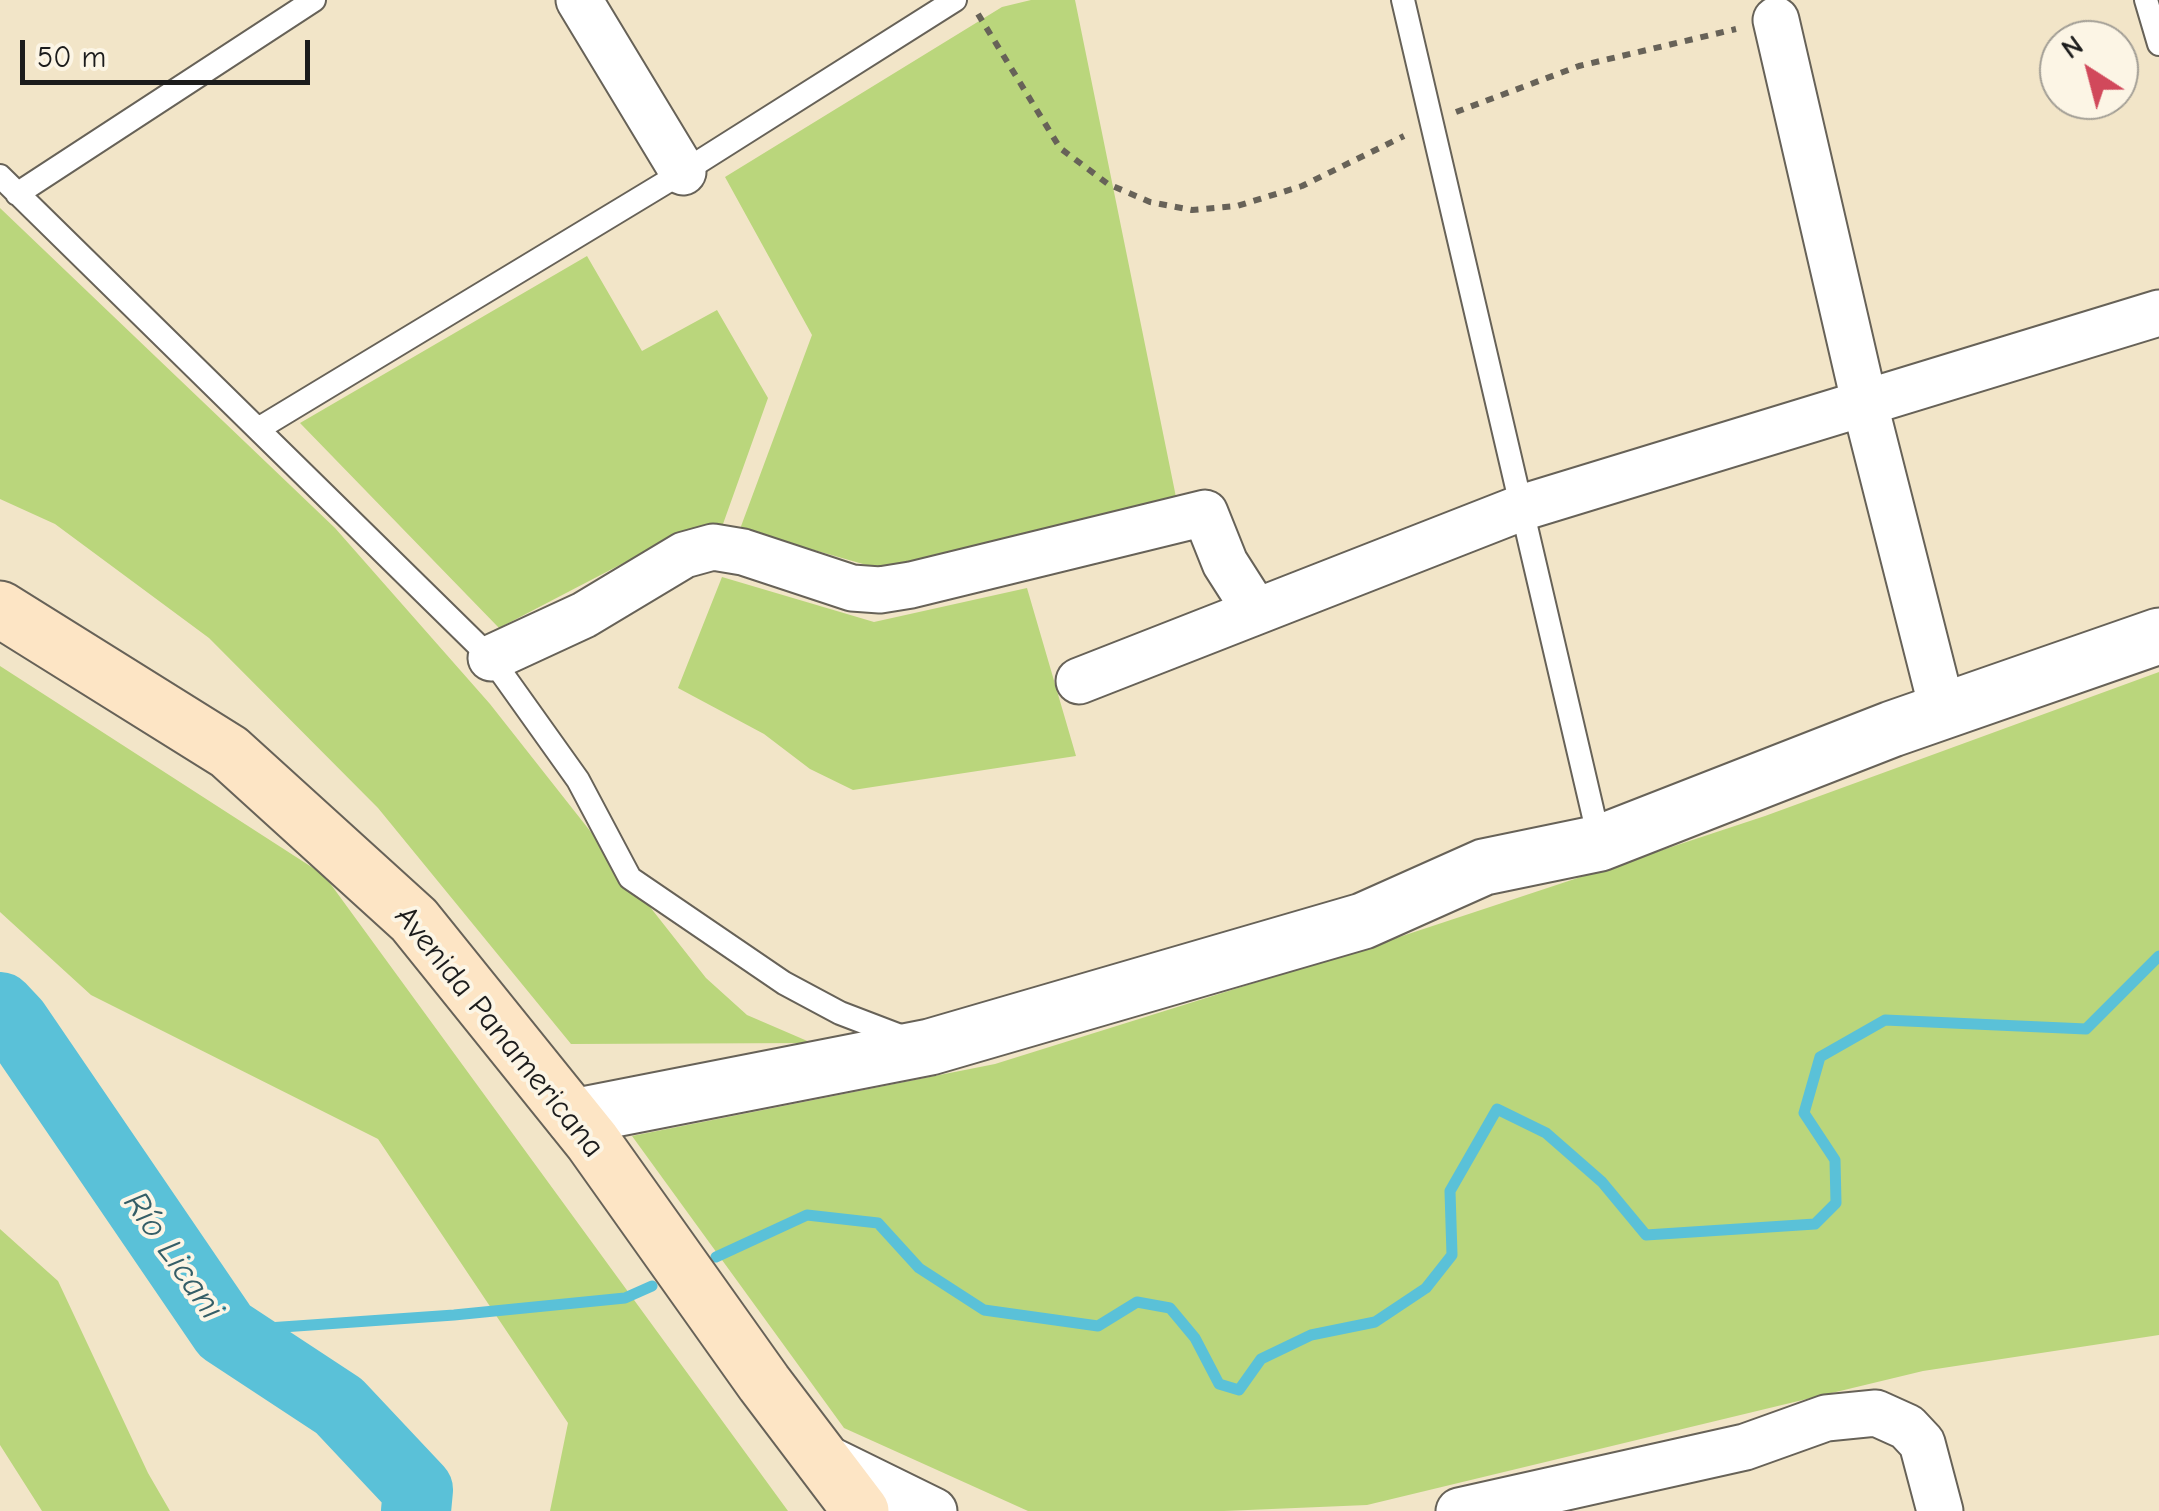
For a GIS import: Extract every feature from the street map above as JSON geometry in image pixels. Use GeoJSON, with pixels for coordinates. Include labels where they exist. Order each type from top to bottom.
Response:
{"type":"FeatureCollection","features":[{"type":"Feature","properties":{"kind":"main road","name":"Avenida Panamericana"},"geometry":{"type":"LineString","coordinates":[[0,608],[229,752],[414,920],[574,1117],[861,1511]]}},
{"type":"Feature","properties":{"kind":"street"},"geometry":{"type":"LineString","coordinates":[[579,0],[683,172]]}},
{"type":"Feature","properties":{"kind":"street"},"geometry":{"type":"LineString","coordinates":[[1774,10],[1865,405],[1943,712]]}},
{"type":"Feature","properties":{"kind":"street"},"geometry":{"type":"LineString","coordinates":[[1079,681],[1521,508],[2159,313]]}},
{"type":"Feature","properties":{"kind":"street"},"geometry":{"type":"LineString","coordinates":[[491,658],[584,615],[684,554],[713,546],[852,588],[880,590],[911,586],[1205,513],[1225,563],[1255,610]]}},
{"type":"Feature","properties":{"kind":"street"},"geometry":{"type":"LineString","coordinates":[[574,1117],[838,1062],[930,1047],[1363,921],[1484,867],[1600,844],[1943,712],[2159,636]]}},
{"type":"Feature","properties":{"kind":"street"},"geometry":{"type":"LineString","coordinates":[[1458,1511],[1745,1447],[1826,1418],[1876,1413],[1907,1427],[1922,1443],[1940,1511]]}},
{"type":"Feature","properties":{"kind":"street"},"geometry":{"type":"LineString","coordinates":[[818,1454],[934,1511]]}},
{"type":"Feature","properties":{"kind":"lane"},"geometry":{"type":"LineString","coordinates":[[17,194],[314,0]]}},
{"type":"Feature","properties":{"kind":"lane"},"geometry":{"type":"LineString","coordinates":[[258,428],[683,172],[955,0]]}},
{"type":"Feature","properties":{"kind":"lane"},"geometry":{"type":"LineString","coordinates":[[1402,0],[1600,844]]}},
{"type":"Feature","properties":{"kind":"lane"},"geometry":{"type":"LineString","coordinates":[[2146,0],[2159,44]]}},
{"type":"Feature","properties":{"kind":"lane"},"geometry":{"type":"LineString","coordinates":[[0,176],[491,658],[578,780],[630,878],[784,983],[840,1013],[930,1047]]}},
{"type":"Feature","properties":{"kind":"path"},"geometry":{"type":"LineString","coordinates":[[970,0],[1060,148],[1108,184],[1150,202],[1192,210],[1237,206],[1302,186],[1431,121],[1579,66],[1774,10]]}},
{"type":"Feature","properties":{"kind":"green space"},"geometry":{"type":"Polygon","coordinates":[[[1031,0],[1075,0],[1177,502],[877,568],[740,529],[812,335],[725,177],[1002,7],[1031,0]]]}},
{"type":"Feature","properties":{"kind":"green space"},"geometry":{"type":"Polygon","coordinates":[[[0,208],[335,528],[490,704],[706,978],[747,1015],[812,1043],[571,1044],[378,808],[209,638],[55,524],[0,499],[0,208]]]}},
{"type":"Feature","properties":{"kind":"green space"},"geometry":{"type":"Polygon","coordinates":[[[587,256],[642,351],[717,310],[768,398],[723,524],[683,532],[499,628],[300,423],[587,256]]]}},
{"type":"Feature","properties":{"kind":"green space"},"geometry":{"type":"Polygon","coordinates":[[[722,577],[874,622],[1027,588],[1076,756],[853,790],[810,769],[764,734],[678,688],[722,577]]]}},
{"type":"Feature","properties":{"kind":"green space"},"geometry":{"type":"Polygon","coordinates":[[[0,666],[324,875],[788,1511],[550,1511],[568,1423],[378,1139],[91,995],[0,912],[0,666]]]}},
{"type":"Feature","properties":{"kind":"green space"},"geometry":{"type":"Polygon","coordinates":[[[2159,672],[2159,1335],[1923,1371],[1367,1505],[1224,1511],[1028,1511],[844,1428],[632,1136],[995,1064],[1366,948],[1765,816],[2159,672]]]}},
{"type":"Feature","properties":{"kind":"green space"},"geometry":{"type":"Polygon","coordinates":[[[0,1229],[58,1281],[148,1473],[170,1511],[42,1511],[0,1445],[0,1229]]]}},
{"type":"Feature","properties":{"kind":"waterway"},"geometry":{"type":"LineString","coordinates":[[716,1257],[807,1215],[878,1223],[919,1268],[984,1310],[1098,1326],[1137,1302],[1170,1308],[1195,1338],[1219,1384],[1239,1390],[1261,1359],[1311,1335],[1375,1322],[1426,1288],[1452,1255],[1450,1191],[1497,1109],[1546,1133],[1602,1182],[1646,1235],[1815,1224],[1836,1203],[1835,1160],[1804,1113],[1820,1057],[1885,1020],[2086,1029],[2159,956]]}},
{"type":"Feature","properties":{"kind":"waterway","name":"Río Licani"},"geometry":{"type":"LineString","coordinates":[[0,1007],[15,1023],[225,1331],[339,1406],[418,1490],[416,1511]]}},
{"type":"Feature","properties":{"kind":"waterway"},"geometry":{"type":"LineString","coordinates":[[225,1331],[625,1298],[652,1286]]}}]}
